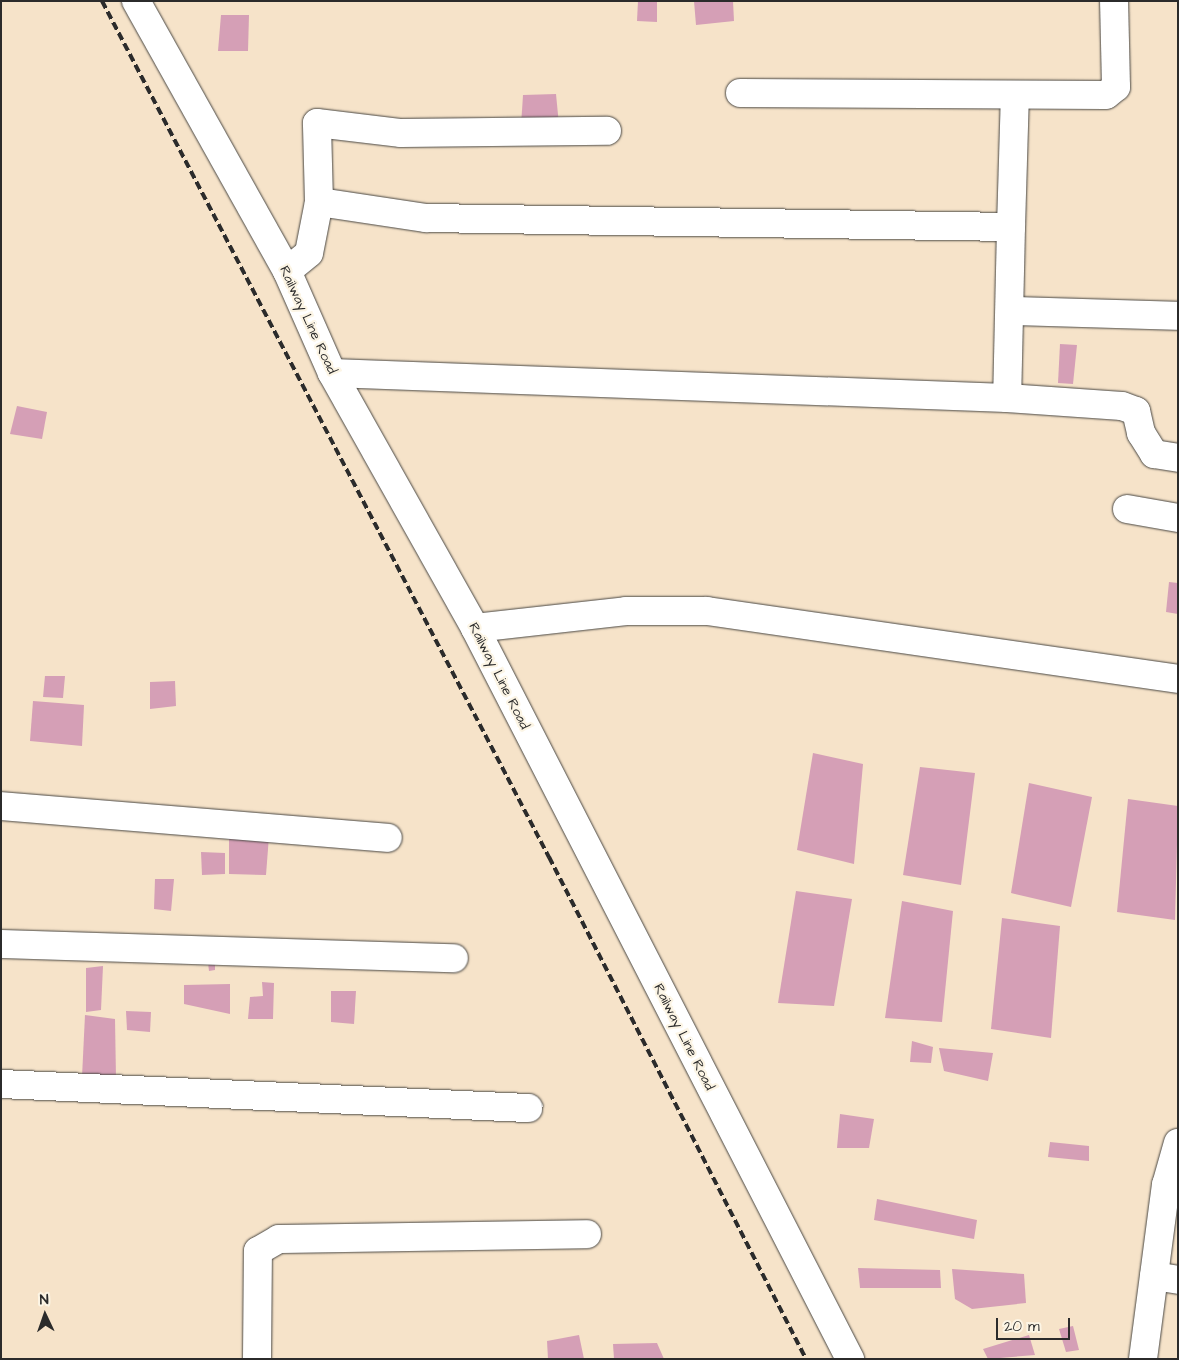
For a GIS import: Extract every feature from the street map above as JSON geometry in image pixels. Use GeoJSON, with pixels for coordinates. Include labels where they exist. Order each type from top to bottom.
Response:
{"type":"FeatureCollection","features":[{"type":"Feature","properties":{"kind":"street","name":"Railway Line Road"},"geometry":{"type":"LineString","coordinates":[[136,1],[286,271],[332,373],[475,628],[850,1359]]}},
{"type":"Feature","properties":{"kind":"street"},"geometry":{"type":"LineString","coordinates":[[740,94],[1106,95],[1116,87],[1114,1]]}},
{"type":"Feature","properties":{"kind":"street"},"geometry":{"type":"LineString","coordinates":[[1008,398],[1012,311],[1011,227],[1015,96]]}},
{"type":"Feature","properties":{"kind":"street"},"geometry":{"type":"LineString","coordinates":[[286,271],[309,253],[320,202],[317,123],[400,133],[607,131]]}},
{"type":"Feature","properties":{"kind":"street"},"geometry":{"type":"LineString","coordinates":[[320,202],[426,218],[1011,227]]}},
{"type":"Feature","properties":{"kind":"street"},"geometry":{"type":"LineString","coordinates":[[1012,311],[1178,316]]}},
{"type":"Feature","properties":{"kind":"street"},"geometry":{"type":"LineString","coordinates":[[332,373],[1008,398],[1122,406],[1136,411],[1141,433],[1154,454],[1178,458]]}},
{"type":"Feature","properties":{"kind":"street"},"geometry":{"type":"LineString","coordinates":[[1126,509],[1178,518]]}},
{"type":"Feature","properties":{"kind":"street"},"geometry":{"type":"LineString","coordinates":[[475,628],[626,611],[707,611],[1178,679]]}},
{"type":"Feature","properties":{"kind":"street"},"geometry":{"type":"LineString","coordinates":[[1,806],[388,838]]}},
{"type":"Feature","properties":{"kind":"street"},"geometry":{"type":"LineString","coordinates":[[1,944],[454,958]]}},
{"type":"Feature","properties":{"kind":"street"},"geometry":{"type":"LineString","coordinates":[[1,1084],[528,1108]]}},
{"type":"Feature","properties":{"kind":"street"},"geometry":{"type":"LineString","coordinates":[[1143,1359],[1166,1278],[1166,1185],[1178,1143]]}},
{"type":"Feature","properties":{"kind":"street"},"geometry":{"type":"LineString","coordinates":[[257,1359],[258,1251],[279,1239],[587,1234]]}},
{"type":"Feature","properties":{"kind":"building"},"geometry":{"type":"Polygon","coordinates":[[[638,1],[657,1],[657,22],[637,21],[638,1]]]}},
{"type":"Feature","properties":{"kind":"building"},"geometry":{"type":"Polygon","coordinates":[[[694,1],[733,1],[734,21],[696,25],[694,1]]]}},
{"type":"Feature","properties":{"kind":"building"},"geometry":{"type":"Polygon","coordinates":[[[221,15],[249,15],[248,51],[218,51],[221,15]]]}},
{"type":"Feature","properties":{"kind":"building"},"geometry":{"type":"Polygon","coordinates":[[[556,94],[559,125],[521,126],[523,95],[556,94]]]}},
{"type":"Feature","properties":{"kind":"building"},"geometry":{"type":"Polygon","coordinates":[[[1060,344],[1077,345],[1073,384],[1058,383],[1060,344]]]}},
{"type":"Feature","properties":{"kind":"building"},"geometry":{"type":"Polygon","coordinates":[[[17,406],[47,412],[42,439],[10,434],[17,406]]]}},
{"type":"Feature","properties":{"kind":"building"},"geometry":{"type":"Polygon","coordinates":[[[1169,582],[1178,583],[1178,614],[1166,612],[1169,582]]]}},
{"type":"Feature","properties":{"kind":"building"},"geometry":{"type":"Polygon","coordinates":[[[45,676],[65,676],[63,698],[43,697],[45,676]]]}},
{"type":"Feature","properties":{"kind":"building"},"geometry":{"type":"Polygon","coordinates":[[[175,681],[176,706],[150,709],[150,682],[175,681]]]}},
{"type":"Feature","properties":{"kind":"building"},"geometry":{"type":"Polygon","coordinates":[[[33,701],[84,705],[82,746],[30,741],[33,701]]]}},
{"type":"Feature","properties":{"kind":"building"},"geometry":{"type":"Polygon","coordinates":[[[813,753],[863,764],[854,864],[797,850],[813,753]]]}},
{"type":"Feature","properties":{"kind":"building"},"geometry":{"type":"Polygon","coordinates":[[[920,767],[975,773],[961,885],[903,875],[920,767]]]}},
{"type":"Feature","properties":{"kind":"building"},"geometry":{"type":"Polygon","coordinates":[[[1029,783],[1092,797],[1071,907],[1011,893],[1029,783]]]}},
{"type":"Feature","properties":{"kind":"building"},"geometry":{"type":"Polygon","coordinates":[[[1128,799],[1178,806],[1175,920],[1117,912],[1128,799]]]}},
{"type":"Feature","properties":{"kind":"building"},"geometry":{"type":"Polygon","coordinates":[[[229,832],[269,836],[266,875],[229,874],[229,832]]]}},
{"type":"Feature","properties":{"kind":"building"},"geometry":{"type":"Polygon","coordinates":[[[201,852],[225,853],[225,874],[202,875],[201,852]]]}},
{"type":"Feature","properties":{"kind":"building"},"geometry":{"type":"Polygon","coordinates":[[[155,879],[174,879],[171,911],[154,909],[155,879]]]}},
{"type":"Feature","properties":{"kind":"building"},"geometry":{"type":"Polygon","coordinates":[[[796,891],[852,899],[834,1006],[778,1003],[796,891]]]}},
{"type":"Feature","properties":{"kind":"building"},"geometry":{"type":"Polygon","coordinates":[[[902,901],[953,911],[942,1022],[885,1018],[902,901]]]}},
{"type":"Feature","properties":{"kind":"building"},"geometry":{"type":"Polygon","coordinates":[[[1002,918],[1060,926],[1051,1038],[991,1029],[1002,918]]]}},
{"type":"Feature","properties":{"kind":"building"},"geometry":{"type":"Polygon","coordinates":[[[207,954],[215,954],[215,970],[209,971],[207,954]]]}},
{"type":"Feature","properties":{"kind":"building"},"geometry":{"type":"Polygon","coordinates":[[[103,966],[101,1010],[86,1012],[86,968],[103,966]]]}},
{"type":"Feature","properties":{"kind":"building"},"geometry":{"type":"Polygon","coordinates":[[[262,982],[274,983],[273,1019],[248,1019],[250,997],[263,996],[262,982]]]}},
{"type":"Feature","properties":{"kind":"building"},"geometry":{"type":"Polygon","coordinates":[[[230,984],[230,1014],[184,1004],[184,985],[230,984]]]}},
{"type":"Feature","properties":{"kind":"building"},"geometry":{"type":"Polygon","coordinates":[[[331,991],[356,991],[354,1024],[331,1022],[331,991]]]}},
{"type":"Feature","properties":{"kind":"building"},"geometry":{"type":"Polygon","coordinates":[[[126,1011],[151,1012],[150,1032],[127,1030],[126,1011]]]}},
{"type":"Feature","properties":{"kind":"building"},"geometry":{"type":"Polygon","coordinates":[[[85,1015],[115,1019],[116,1079],[82,1077],[85,1015]]]}},
{"type":"Feature","properties":{"kind":"building"},"geometry":{"type":"Polygon","coordinates":[[[912,1041],[933,1047],[931,1063],[910,1062],[912,1041]]]}},
{"type":"Feature","properties":{"kind":"building"},"geometry":{"type":"Polygon","coordinates":[[[939,1048],[993,1053],[988,1081],[944,1071],[939,1048]]]}},
{"type":"Feature","properties":{"kind":"building"},"geometry":{"type":"Polygon","coordinates":[[[840,1114],[874,1119],[869,1148],[837,1148],[840,1114]]]}},
{"type":"Feature","properties":{"kind":"building"},"geometry":{"type":"Polygon","coordinates":[[[1050,1142],[1089,1146],[1089,1161],[1048,1157],[1050,1142]]]}},
{"type":"Feature","properties":{"kind":"building"},"geometry":{"type":"Polygon","coordinates":[[[877,1199],[977,1220],[974,1239],[874,1220],[877,1199]]]}},
{"type":"Feature","properties":{"kind":"building"},"geometry":{"type":"Polygon","coordinates":[[[858,1268],[940,1270],[941,1288],[860,1288],[858,1268]]]}},
{"type":"Feature","properties":{"kind":"building"},"geometry":{"type":"Polygon","coordinates":[[[952,1269],[1024,1274],[1026,1303],[972,1309],[955,1299],[952,1269]]]}},
{"type":"Feature","properties":{"kind":"building"},"geometry":{"type":"Polygon","coordinates":[[[1073,1326],[1079,1350],[1066,1352],[1059,1329],[1073,1326]]]}},
{"type":"Feature","properties":{"kind":"building"},"geometry":{"type":"Polygon","coordinates":[[[579,1335],[584,1359],[548,1359],[547,1341],[579,1335]]]}},
{"type":"Feature","properties":{"kind":"building"},"geometry":{"type":"Polygon","coordinates":[[[1029,1335],[1035,1355],[988,1359],[983,1349],[1029,1335]]]}},
{"type":"Feature","properties":{"kind":"building"},"geometry":{"type":"Polygon","coordinates":[[[657,1343],[664,1359],[614,1359],[613,1344],[657,1343]]]}},
{"type":"Feature","properties":{"kind":"railway"},"geometry":{"type":"LineString","coordinates":[[102,1],[549,857],[806,1359]]}}]}
